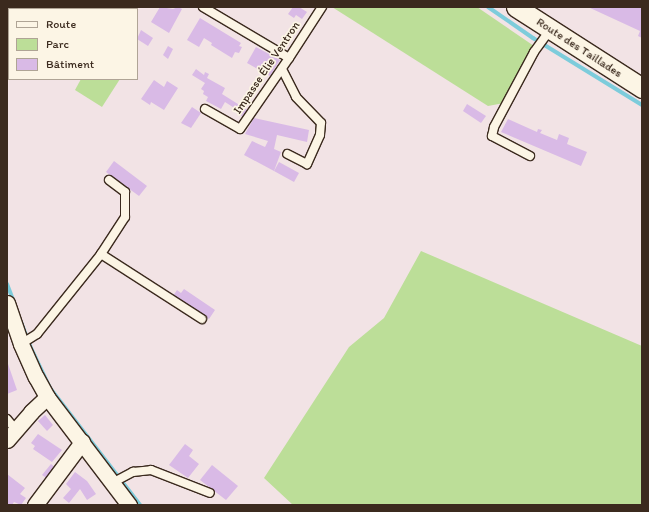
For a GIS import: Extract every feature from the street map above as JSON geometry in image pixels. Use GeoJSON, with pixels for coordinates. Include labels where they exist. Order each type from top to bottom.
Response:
{"type":"FeatureCollection","features":[{"type":"Feature","properties":{"kind":"street","name":"Route des Taillades"},"geometry":{"type":"LineString","coordinates":[[527,10],[550,30],[642,88]]}},
{"type":"Feature","properties":{"kind":"street"},"geometry":{"type":"LineString","coordinates":[[7,303],[21,344],[47,397],[112,483],[122,502]]}},
{"type":"Feature","properties":{"kind":"street"},"geometry":{"type":"LineString","coordinates":[[10,430],[47,397]]}},
{"type":"Feature","properties":{"kind":"street"},"geometry":{"type":"LineString","coordinates":[[35,505],[82,442]]}},
{"type":"Feature","properties":{"kind":"lane"},"geometry":{"type":"LineString","coordinates":[[203,7],[289,58]]}},
{"type":"Feature","properties":{"kind":"lane","name":"Impasse Élie Ventron"},"geometry":{"type":"LineString","coordinates":[[205,109],[240,129],[282,69],[322,7]]}},
{"type":"Feature","properties":{"kind":"lane"},"geometry":{"type":"LineString","coordinates":[[530,156],[492,136],[494,127],[534,52],[550,30]]}},
{"type":"Feature","properties":{"kind":"lane"},"geometry":{"type":"LineString","coordinates":[[282,69],[296,97],[321,123],[320,135],[307,164],[287,154]]}},
{"type":"Feature","properties":{"kind":"lane"},"geometry":{"type":"LineString","coordinates":[[21,344],[37,334],[101,254],[125,217],[125,192],[109,180]]}},
{"type":"Feature","properties":{"kind":"lane"},"geometry":{"type":"LineString","coordinates":[[101,254],[202,319]]}},
{"type":"Feature","properties":{"kind":"lane"},"geometry":{"type":"LineString","coordinates":[[112,483],[133,472],[151,470],[210,493]]}},
{"type":"Feature","properties":{"kind":"green space"},"geometry":{"type":"Polygon","coordinates":[[[332,7],[477,7],[534,46],[504,103],[488,106],[332,7]]]}},
{"type":"Feature","properties":{"kind":"green space"},"geometry":{"type":"Polygon","coordinates":[[[80,80],[119,80],[102,107],[75,90],[80,80]]]}},
{"type":"Feature","properties":{"kind":"green space"},"geometry":{"type":"Polygon","coordinates":[[[421,251],[642,346],[642,505],[293,505],[264,478],[349,347],[384,318],[421,251]]]}},
{"type":"Feature","properties":{"kind":"building"},"geometry":{"type":"Polygon","coordinates":[[[160,7],[173,9],[178,7],[182,9],[169,33],[151,22],[160,7]]]}},
{"type":"Feature","properties":{"kind":"building"},"geometry":{"type":"Polygon","coordinates":[[[293,7],[299,7],[307,12],[302,19],[296,15],[294,18],[288,14],[293,7]]]}},
{"type":"Feature","properties":{"kind":"building"},"geometry":{"type":"Polygon","coordinates":[[[588,7],[641,7],[642,38],[638,36],[640,31],[588,7]]]}},
{"type":"Feature","properties":{"kind":"building"},"geometry":{"type":"Polygon","coordinates":[[[200,18],[241,43],[239,46],[242,47],[239,53],[235,52],[232,58],[211,45],[212,43],[204,38],[199,47],[187,40],[200,18]]]}},
{"type":"Feature","properties":{"kind":"building"},"geometry":{"type":"Polygon","coordinates":[[[141,30],[153,38],[148,46],[138,40],[141,30]]]}},
{"type":"Feature","properties":{"kind":"building"},"geometry":{"type":"Polygon","coordinates":[[[168,46],[173,49],[168,59],[163,55],[168,46]]]}},
{"type":"Feature","properties":{"kind":"building"},"geometry":{"type":"Polygon","coordinates":[[[256,47],[280,60],[270,76],[247,63],[256,47]]]}},
{"type":"Feature","properties":{"kind":"building"},"geometry":{"type":"Polygon","coordinates":[[[196,69],[204,75],[205,72],[209,74],[207,78],[225,88],[222,94],[249,111],[245,118],[238,114],[239,111],[225,102],[221,109],[206,101],[208,97],[203,94],[204,91],[201,89],[205,83],[192,75],[196,69]]]}},
{"type":"Feature","properties":{"kind":"building"},"geometry":{"type":"Polygon","coordinates":[[[154,80],[164,87],[167,81],[178,88],[164,110],[151,102],[150,105],[141,99],[154,80]]]}},
{"type":"Feature","properties":{"kind":"building"},"geometry":{"type":"Polygon","coordinates":[[[467,104],[486,116],[481,123],[463,111],[467,104]]]}},
{"type":"Feature","properties":{"kind":"building"},"geometry":{"type":"Polygon","coordinates":[[[192,107],[201,113],[191,128],[181,123],[192,107]]]}},
{"type":"Feature","properties":{"kind":"building"},"geometry":{"type":"Polygon","coordinates":[[[254,118],[309,130],[307,142],[277,135],[274,149],[281,152],[274,171],[244,155],[252,141],[265,147],[268,141],[245,134],[254,118]]]}},
{"type":"Feature","properties":{"kind":"building"},"geometry":{"type":"Polygon","coordinates":[[[508,119],[537,132],[538,129],[542,130],[540,133],[557,140],[559,134],[569,138],[567,144],[587,152],[581,166],[501,132],[508,119]]]}},
{"type":"Feature","properties":{"kind":"building"},"geometry":{"type":"Polygon","coordinates":[[[114,161],[147,186],[139,196],[106,172],[114,161]]]}},
{"type":"Feature","properties":{"kind":"building"},"geometry":{"type":"Polygon","coordinates":[[[279,162],[299,173],[294,182],[274,171],[279,162]]]}},
{"type":"Feature","properties":{"kind":"building"},"geometry":{"type":"Polygon","coordinates":[[[184,289],[215,310],[209,319],[173,296],[177,290],[181,293],[184,289]]]}},
{"type":"Feature","properties":{"kind":"building"},"geometry":{"type":"Polygon","coordinates":[[[7,361],[17,390],[7,394],[7,361]]]}},
{"type":"Feature","properties":{"kind":"building"},"geometry":{"type":"Polygon","coordinates":[[[45,415],[53,425],[47,431],[38,421],[45,415]]]}},
{"type":"Feature","properties":{"kind":"building"},"geometry":{"type":"Polygon","coordinates":[[[38,434],[62,450],[52,462],[33,449],[35,446],[31,443],[38,434]]]}},
{"type":"Feature","properties":{"kind":"building"},"geometry":{"type":"Polygon","coordinates":[[[185,444],[193,450],[189,456],[199,464],[188,478],[169,465],[185,444]]]}},
{"type":"Feature","properties":{"kind":"building"},"geometry":{"type":"Polygon","coordinates":[[[51,464],[57,469],[48,479],[42,475],[51,464]]]}},
{"type":"Feature","properties":{"kind":"building"},"geometry":{"type":"Polygon","coordinates":[[[212,465],[238,486],[226,500],[200,480],[212,465]]]}},
{"type":"Feature","properties":{"kind":"building"},"geometry":{"type":"Polygon","coordinates":[[[75,472],[87,481],[96,494],[87,500],[80,489],[69,503],[63,498],[71,489],[66,484],[75,472]]]}},
{"type":"Feature","properties":{"kind":"building"},"geometry":{"type":"Polygon","coordinates":[[[7,474],[25,488],[20,494],[26,498],[21,505],[14,502],[12,505],[7,505],[7,474]]]}},
{"type":"Feature","properties":{"kind":"waterway"},"geometry":{"type":"LineString","coordinates":[[488,7],[533,38],[642,105]]}},
{"type":"Feature","properties":{"kind":"waterway"},"geometry":{"type":"LineString","coordinates":[[7,284],[14,302]]}},
{"type":"Feature","properties":{"kind":"waterway"},"geometry":{"type":"LineString","coordinates":[[21,322],[50,388],[140,505]]}}]}
